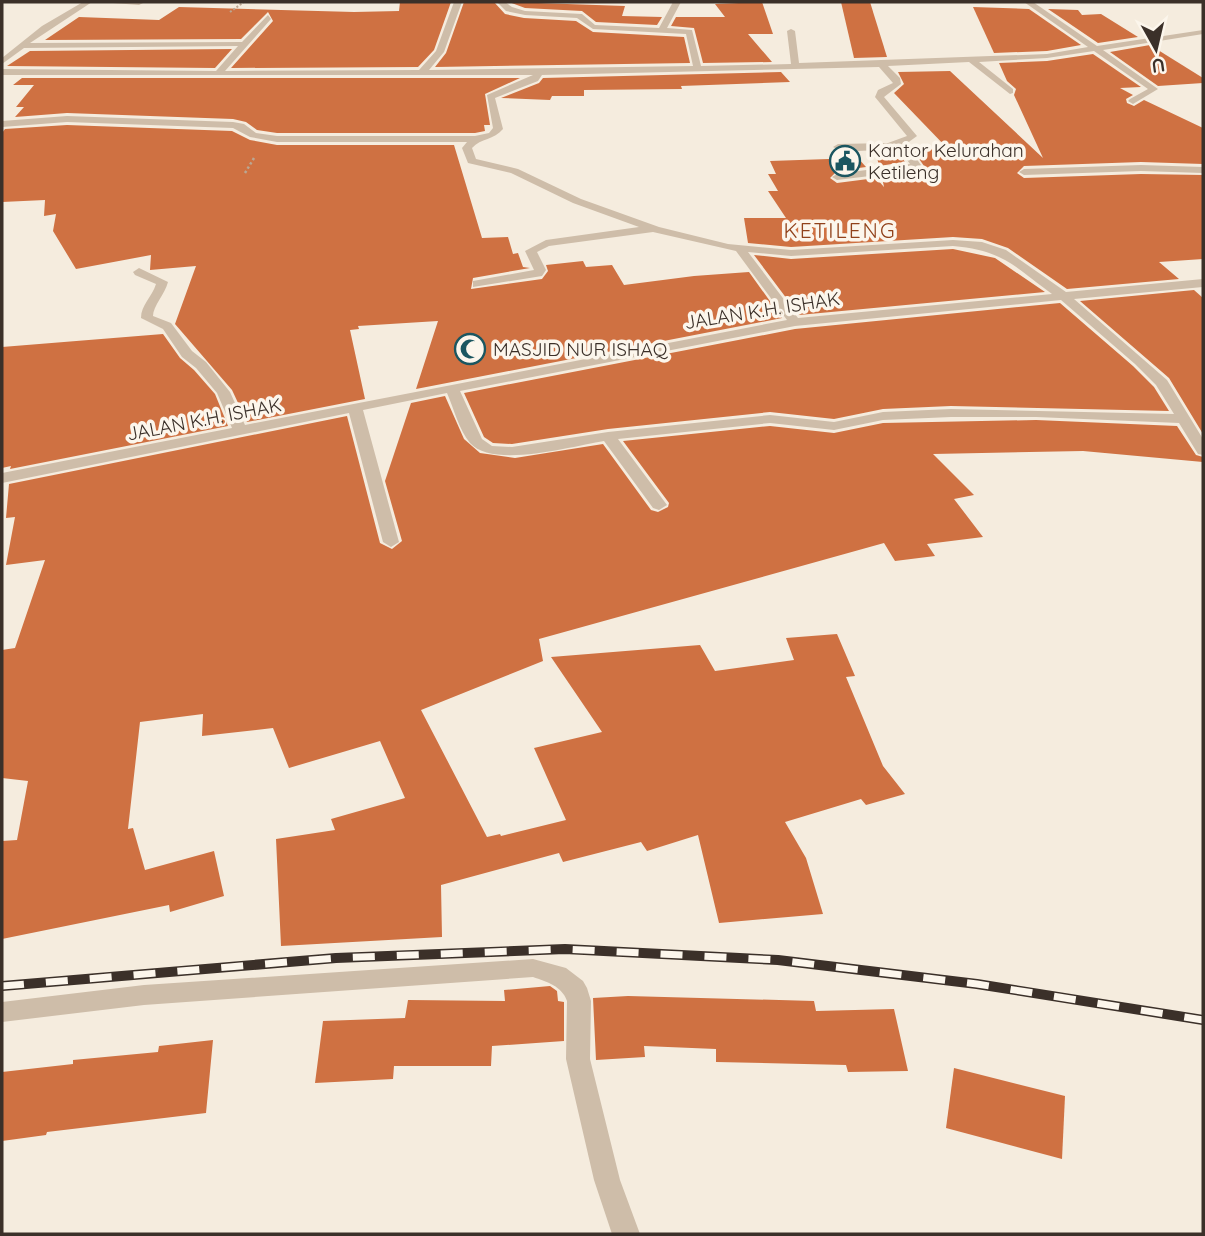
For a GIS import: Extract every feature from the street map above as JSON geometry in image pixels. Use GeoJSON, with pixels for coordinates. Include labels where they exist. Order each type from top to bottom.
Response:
{"type":"FeatureCollection","features":[{"type":"Feature","properties":{"kind":"street"},"geometry":{"type":"LineString","coordinates":[[2,62],[45,28],[88,2]]}},
{"type":"Feature","properties":{"kind":"street"},"geometry":{"type":"LineString","coordinates":[[104,2],[140,2]]}},
{"type":"Feature","properties":{"kind":"street"},"geometry":{"type":"LineString","coordinates":[[125,11],[140,2]]}},
{"type":"Feature","properties":{"kind":"street"},"geometry":{"type":"LineString","coordinates":[[423,71],[440,52],[458,2]]}},
{"type":"Feature","properties":{"kind":"street"},"geometry":{"type":"LineString","coordinates":[[501,2],[509,9],[525,13],[579,16],[593,27],[691,34],[698,69]]}},
{"type":"Feature","properties":{"kind":"street"},"geometry":{"type":"LineString","coordinates":[[662,30],[677,2]]}},
{"type":"Feature","properties":{"kind":"street"},"geometry":{"type":"LineString","coordinates":[[1028,2],[1154,89],[1133,101]]}},
{"type":"Feature","properties":{"kind":"street"},"geometry":{"type":"LineString","coordinates":[[219,74],[268,16]]}},
{"type":"Feature","properties":{"kind":"street"},"geometry":{"type":"LineString","coordinates":[[790,31],[795,66]]}},
{"type":"Feature","properties":{"kind":"street"},"geometry":{"type":"LineString","coordinates":[[2,72],[539,72],[881,64],[1047,56],[1203,32]]}},
{"type":"Feature","properties":{"kind":"street"},"geometry":{"type":"LineString","coordinates":[[23,46],[242,44]]}},
{"type":"Feature","properties":{"kind":"street"},"geometry":{"type":"LineString","coordinates":[[137,52],[147,45]]}},
{"type":"Feature","properties":{"kind":"street"},"geometry":{"type":"LineString","coordinates":[[85,53],[93,46]]}},
{"type":"Feature","properties":{"kind":"street"},"geometry":{"type":"LineString","coordinates":[[60,74],[77,60]]}},
{"type":"Feature","properties":{"kind":"street"},"geometry":{"type":"LineString","coordinates":[[971,60],[1010,91]]}},
{"type":"Feature","properties":{"kind":"street"},"geometry":{"type":"LineString","coordinates":[[838,147],[900,144],[912,136],[878,97],[881,92],[897,84],[897,80],[881,64]]}},
{"type":"Feature","properties":{"kind":"street"},"geometry":{"type":"LineString","coordinates":[[110,74],[119,67]]}},
{"type":"Feature","properties":{"kind":"street"},"geometry":{"type":"LineString","coordinates":[[2,124],[78,119],[233,125],[241,126],[253,135],[277,139],[474,139],[492,135],[498,129],[490,97],[535,79],[539,72]]}},
{"type":"Feature","properties":{"kind":"street"},"geometry":{"type":"LineString","coordinates":[[474,139],[467,148],[472,161],[514,171],[577,201],[655,229],[740,249],[772,253],[953,243],[982,245],[1002,252],[1062,295],[1140,360],[1161,383],[1186,419],[1203,451]]}},
{"type":"Feature","properties":{"kind":"street"},"geometry":{"type":"LineString","coordinates":[[837,177],[916,165],[900,144]]}},
{"type":"Feature","properties":{"kind":"street"},"geometry":{"type":"LineString","coordinates":[[1024,172],[1141,168],[1203,170]]}},
{"type":"Feature","properties":{"kind":"street"},"geometry":{"type":"LineString","coordinates":[[477,284],[538,273],[540,270],[531,251],[546,243],[655,229]]}},
{"type":"Feature","properties":{"kind":"street"},"geometry":{"type":"LineString","coordinates":[[740,249],[794,322]]}},
{"type":"Feature","properties":{"kind":"street"},"geometry":{"type":"LineString","coordinates":[[139,272],[157,277],[162,282],[158,296],[147,309],[148,318],[167,326],[187,354],[201,365],[223,392],[241,431]]}},
{"type":"Feature","properties":{"kind":"street","name":"JALAN K.H. ISHAK"},"geometry":{"type":"LineString","coordinates":[[2,478],[794,322],[1203,283]]}},
{"type":"Feature","properties":{"kind":"street"},"geometry":{"type":"LineString","coordinates":[[452,388],[477,442],[489,450],[512,451],[608,436],[770,419],[834,426],[883,416],[951,413],[1036,413],[1186,419]]}},
{"type":"Feature","properties":{"kind":"street"},"geometry":{"type":"LineString","coordinates":[[355,408],[391,542]]}},
{"type":"Feature","properties":{"kind":"street"},"geometry":{"type":"LineString","coordinates":[[608,436],[659,505]]}},
{"type":"Feature","properties":{"kind":"street"},"geometry":{"type":"LineString","coordinates":[[2,1012],[144,995],[533,968],[558,975],[575,988],[579,1001],[578,1059],[607,1180],[626,1234]]}},
{"type":"Feature","properties":{"kind":"path"},"geometry":{"type":"LineString","coordinates":[[230,12],[244,2]]}},
{"type":"Feature","properties":{"kind":"building"},"geometry":{"type":"Polygon","coordinates":[[[400,2],[451,2],[434,50],[418,67],[231,68],[273,21],[268,12],[241,39],[45,40],[79,17],[159,20],[179,7],[399,11],[400,2]]]}},
{"type":"Feature","properties":{"kind":"building"},"geometry":{"type":"Polygon","coordinates":[[[464,2],[494,2],[505,14],[524,18],[576,21],[593,32],[684,37],[690,63],[435,67],[446,53],[464,2]]]}},
{"type":"Feature","properties":{"kind":"building"},"geometry":{"type":"Polygon","coordinates":[[[509,2],[625,6],[622,16],[662,17],[657,25],[596,22],[582,11],[525,8],[509,2]]]}},
{"type":"Feature","properties":{"kind":"building"},"geometry":{"type":"Polygon","coordinates":[[[762,2],[773,34],[748,34],[772,62],[703,63],[694,28],[671,26],[676,17],[725,17],[715,4],[762,2]]]}},
{"type":"Feature","properties":{"kind":"building"},"geometry":{"type":"Polygon","coordinates":[[[841,2],[870,2],[887,57],[854,58],[841,2]]]}},
{"type":"Feature","properties":{"kind":"building"},"geometry":{"type":"Polygon","coordinates":[[[973,7],[1029,9],[1081,45],[1047,51],[994,53],[973,7]]]}},
{"type":"Feature","properties":{"kind":"building"},"geometry":{"type":"Polygon","coordinates":[[[1048,9],[1078,10],[1082,15],[1101,14],[1138,37],[1098,43],[1048,9]]]}},
{"type":"Feature","properties":{"kind":"building"},"geometry":{"type":"Polygon","coordinates":[[[1150,45],[1203,78],[1203,83],[1158,86],[1110,52],[1150,45]]]}},
{"type":"Feature","properties":{"kind":"building"},"geometry":{"type":"Polygon","coordinates":[[[232,49],[215,68],[7,66],[30,51],[232,49]]]}},
{"type":"Feature","properties":{"kind":"building"},"geometry":{"type":"Polygon","coordinates":[[[1093,54],[1141,87],[1120,88],[1133,95],[1126,99],[1127,103],[1134,106],[1144,100],[1203,128],[1203,164],[1141,162],[1024,166],[1017,173],[1024,178],[1203,175],[1203,259],[1159,262],[1179,279],[1067,289],[1008,248],[982,239],[953,237],[791,247],[748,243],[744,218],[786,218],[768,191],[778,191],[768,174],[776,174],[770,161],[858,158],[866,167],[837,171],[830,178],[837,183],[876,178],[884,187],[882,177],[904,174],[924,166],[913,150],[948,149],[894,93],[904,84],[898,72],[950,71],[1043,158],[1014,95],[1016,89],[1007,81],[999,63],[1047,61],[1093,54]]]}},
{"type":"Feature","properties":{"kind":"building"},"geometry":{"type":"Polygon","coordinates":[[[781,72],[790,82],[681,86],[682,89],[584,90],[584,96],[552,96],[550,100],[501,98],[539,83],[543,78],[781,72]]]}},
{"type":"Feature","properties":{"kind":"building"},"geometry":{"type":"Polygon","coordinates":[[[22,78],[520,78],[485,94],[490,125],[484,125],[485,131],[277,133],[257,130],[246,122],[233,119],[67,113],[15,117],[24,107],[16,107],[34,85],[13,85],[22,78]]]}},
{"type":"Feature","properties":{"kind":"building"},"geometry":{"type":"Polygon","coordinates":[[[67,125],[232,131],[250,140],[277,145],[454,145],[482,238],[508,237],[513,254],[518,253],[523,267],[530,268],[473,278],[471,289],[542,279],[548,271],[546,265],[583,261],[586,267],[612,265],[624,285],[749,272],[782,318],[416,389],[438,321],[358,326],[359,329],[350,330],[365,399],[247,422],[232,390],[175,324],[196,266],[150,270],[151,255],[76,269],[53,231],[56,214],[44,216],[45,200],[2,202],[2,133],[5,129],[67,125]]]}},
{"type":"Feature","properties":{"kind":"building"},"geometry":{"type":"Polygon","coordinates":[[[897,151],[905,162],[879,166],[876,153],[897,151]]]}},
{"type":"Feature","properties":{"kind":"building"},"geometry":{"type":"Polygon","coordinates":[[[953,249],[995,258],[1045,292],[799,315],[754,255],[791,259],[953,249]]]}},
{"type":"Feature","properties":{"kind":"building"},"geometry":{"type":"Polygon","coordinates":[[[1194,290],[1203,298],[1203,434],[1169,378],[1080,301],[1194,290]]]}},
{"type":"Feature","properties":{"kind":"building"},"geometry":{"type":"Polygon","coordinates":[[[1060,303],[1133,366],[1154,387],[1169,411],[951,406],[883,409],[834,419],[770,412],[608,429],[512,444],[493,443],[484,437],[464,393],[795,329],[1060,303]]]}},
{"type":"Feature","properties":{"kind":"building"},"geometry":{"type":"Polygon","coordinates":[[[163,334],[180,358],[215,394],[228,426],[10,469],[11,466],[2,468],[2,347],[163,334]]]}},
{"type":"Feature","properties":{"kind":"building"},"geometry":{"type":"Polygon","coordinates":[[[445,396],[464,439],[480,453],[515,458],[603,444],[651,510],[658,512],[668,507],[669,503],[623,441],[770,426],[834,433],[883,423],[1036,420],[1177,426],[1196,455],[1203,457],[1203,462],[1083,451],[933,454],[974,495],[954,499],[983,537],[927,544],[935,556],[895,561],[884,543],[539,639],[543,661],[421,710],[487,837],[501,836],[566,820],[534,748],[602,732],[551,657],[700,645],[715,671],[794,660],[786,638],[837,634],[855,676],[846,677],[883,766],[905,794],[866,805],[861,799],[785,822],[806,858],[823,914],[719,923],[698,835],[647,851],[641,842],[563,862],[559,853],[441,885],[442,937],[281,946],[276,839],[335,830],[331,819],[405,798],[380,741],[289,768],[273,728],[202,736],[203,714],[140,722],[128,829],[133,828],[145,870],[214,851],[224,896],[170,912],[169,905],[2,939],[2,841],[17,840],[28,781],[2,778],[2,650],[15,648],[45,560],[6,565],[15,517],[6,518],[9,484],[347,416],[380,543],[392,549],[402,541],[385,481],[411,403],[445,396]]]}},
{"type":"Feature","properties":{"kind":"building"},"geometry":{"type":"Polygon","coordinates":[[[550,986],[557,991],[558,1001],[564,1002],[564,1041],[492,1046],[491,1066],[394,1066],[393,1079],[315,1083],[323,1021],[405,1018],[408,1000],[505,1001],[504,990],[550,986]]]}},
{"type":"Feature","properties":{"kind":"building"},"geometry":{"type":"Polygon","coordinates":[[[628,996],[814,1001],[816,1011],[894,1009],[908,1071],[848,1072],[846,1065],[716,1062],[716,1049],[644,1046],[645,1057],[596,1060],[593,998],[628,996]]]}},
{"type":"Feature","properties":{"kind":"building"},"geometry":{"type":"Polygon","coordinates":[[[213,1040],[206,1113],[47,1132],[46,1135],[2,1141],[2,1072],[73,1064],[73,1060],[158,1052],[159,1046],[213,1040]]]}},
{"type":"Feature","properties":{"kind":"building"},"geometry":{"type":"Polygon","coordinates":[[[954,1068],[1065,1096],[1062,1159],[946,1128],[954,1068]]]}},
{"type":"Feature","properties":{"kind":"railway"},"geometry":{"type":"LineString","coordinates":[[2,986],[336,958],[565,949],[778,960],[977,984],[1203,1020]]}},
{"type":"Feature","properties":{"kind":"place","name":"Kantor Kelurahan Ketileng"},"geometry":{"type":"Point","coordinates":[845,161]}},
{"type":"Feature","properties":{"kind":"place","name":"MASJID NUR ISHAQ"},"geometry":{"type":"Point","coordinates":[470,349]}},
{"type":"Feature","properties":{"kind":"district","name":"KETILENG"},"geometry":{"type":"Point","coordinates":[840,231]}}]}
